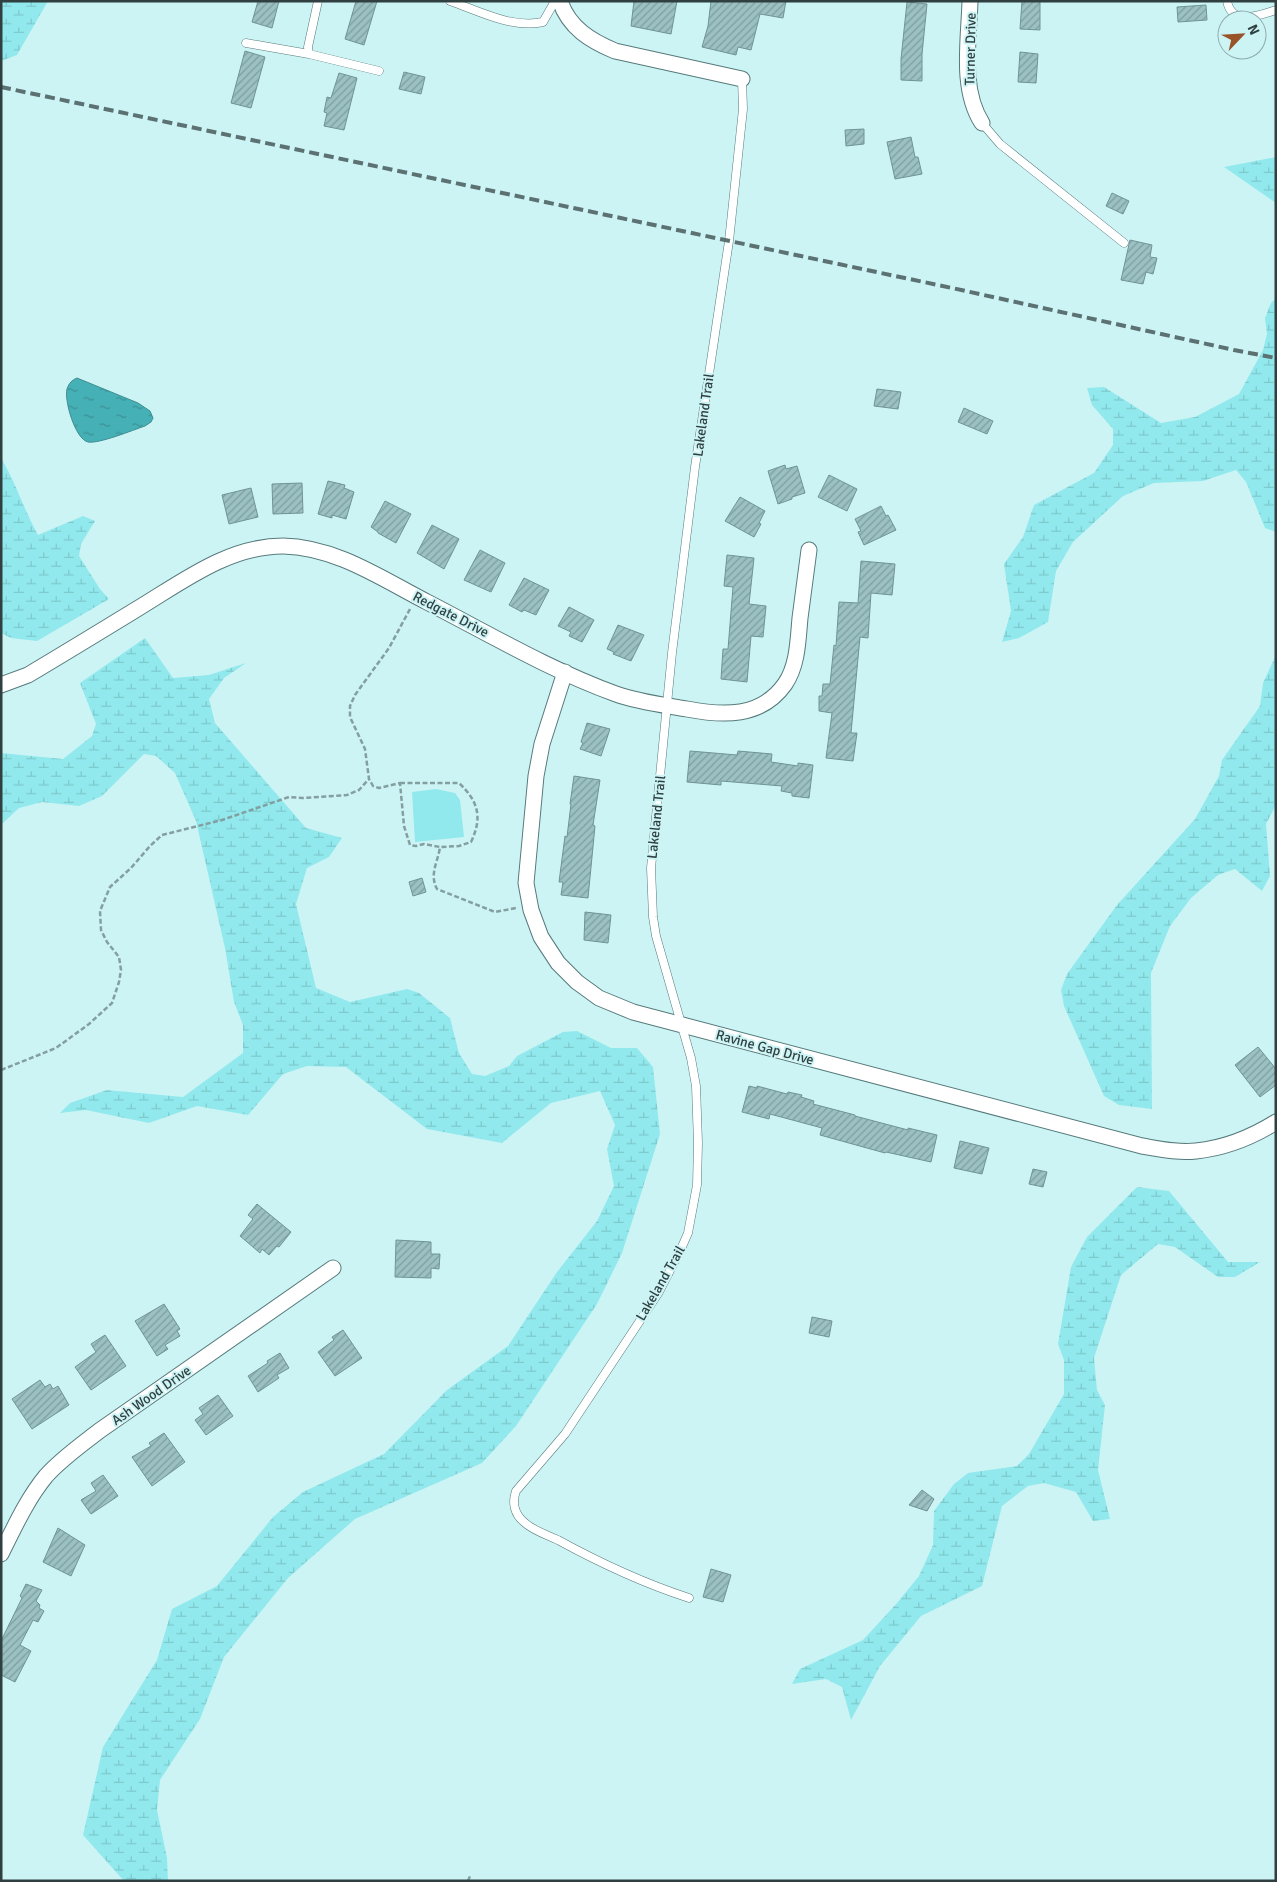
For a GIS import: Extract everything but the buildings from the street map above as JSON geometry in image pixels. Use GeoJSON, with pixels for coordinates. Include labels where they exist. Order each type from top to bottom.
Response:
{"type":"FeatureCollection","features":[{"type":"Feature","properties":{"kind":"street","name":"Lakeland Trail"},"geometry":{"type":"LineString","coordinates":[[560,1],[571,22],[580,32],[596,43],[615,51],[742,79]]}},
{"type":"Feature","properties":{"kind":"street","name":"Turner Drive"},"geometry":{"type":"LineString","coordinates":[[970,1],[968,88],[971,103],[982,124]]}},
{"type":"Feature","properties":{"kind":"street","name":"Redgate Drive"},"geometry":{"type":"LineString","coordinates":[[1,685],[28,674],[202,570],[232,555],[256,548],[282,546],[307,548],[345,560],[565,672],[617,695],[667,706],[730,714],[746,711],[761,705],[785,684],[795,656],[809,550]]}},
{"type":"Feature","properties":{"kind":"street","name":"Ravine Gap Drive"},"geometry":{"type":"LineString","coordinates":[[565,672],[547,725],[536,776],[526,882],[530,904],[541,937],[558,963],[577,982],[599,998],[633,1012],[1142,1146],[1170,1151],[1196,1151],[1250,1137],[1276,1122]]}},
{"type":"Feature","properties":{"kind":"street","name":"Ash Wood Drive"},"geometry":{"type":"LineString","coordinates":[[1,1554],[34,1492],[46,1476],[64,1458],[115,1420],[333,1268]]}},
{"type":"Feature","properties":{"kind":"lane"},"geometry":{"type":"LineString","coordinates":[[309,54],[308,47],[318,1]]}},
{"type":"Feature","properties":{"kind":"lane"},"geometry":{"type":"LineString","coordinates":[[450,1],[505,20],[530,25],[543,22],[555,1]]}},
{"type":"Feature","properties":{"kind":"lane"},"geometry":{"type":"LineString","coordinates":[[1227,1],[1233,13],[1240,17],[1248,18],[1276,10]]}},
{"type":"Feature","properties":{"kind":"lane"},"geometry":{"type":"LineString","coordinates":[[246,43],[309,54],[379,71]]}},
{"type":"Feature","properties":{"kind":"lane","name":"Lakeland Trail"},"geometry":{"type":"LineString","coordinates":[[689,1598],[654,1586],[600,1562],[524,1522],[515,1511],[513,1498],[516,1491],[565,1434],[659,1292],[688,1233],[697,1185],[698,1114],[691,1058],[656,936],[651,880],[667,706],[695,467],[729,241],[742,118],[742,79]]}},
{"type":"Feature","properties":{"kind":"lane"},"geometry":{"type":"LineString","coordinates":[[982,124],[1000,144],[1124,244]]}},
{"type":"Feature","properties":{"kind":"path"},"geometry":{"type":"LineString","coordinates":[[400,783],[404,826],[410,845],[424,844],[440,847],[459,846],[471,842],[476,831],[476,804],[469,793],[458,783],[400,783],[379,788],[373,786],[369,779],[365,749],[350,717],[350,706],[355,695],[389,648],[417,597]]}},
{"type":"Feature","properties":{"kind":"path"},"geometry":{"type":"LineString","coordinates":[[1,1070],[56,1048],[89,1024],[112,1003],[121,970],[119,957],[107,942],[101,930],[100,911],[110,887],[162,835],[222,820],[289,797],[347,795],[359,790],[369,779]]}},
{"type":"Feature","properties":{"kind":"path"},"geometry":{"type":"LineString","coordinates":[[440,847],[433,874],[437,889],[495,912],[530,904]]}},
{"type":"Feature","properties":{"kind":"path"},"geometry":{"type":"LineString","coordinates":[[468,1881],[470,1876]]}},
{"type":"Feature","properties":{"kind":"green space"},"geometry":{"type":"Polygon","coordinates":[[[1,1],[48,1],[17,55],[1,61],[1,1]]]}},
{"type":"Feature","properties":{"kind":"green space"},"geometry":{"type":"Polygon","coordinates":[[[1276,157],[1276,203],[1224,167],[1276,157]]]}},
{"type":"Feature","properties":{"kind":"green space"},"geometry":{"type":"Polygon","coordinates":[[[1276,298],[1276,532],[1265,528],[1246,482],[1236,470],[1203,481],[1154,483],[1123,496],[1073,542],[1056,571],[1048,622],[1019,638],[1002,642],[1011,611],[1004,564],[1023,537],[1034,505],[1094,473],[1113,445],[1113,429],[1092,405],[1087,388],[1104,387],[1161,423],[1195,417],[1239,394],[1263,350],[1267,334],[1265,318],[1271,303],[1276,298]]]}},
{"type":"Feature","properties":{"kind":"green space"},"geometry":{"type":"Polygon","coordinates":[[[1,458],[38,535],[83,516],[95,521],[81,544],[79,556],[100,589],[109,599],[37,641],[11,638],[1,633],[1,458]]]}},
{"type":"Feature","properties":{"kind":"green space"},"geometry":{"type":"Polygon","coordinates":[[[145,638],[173,678],[209,675],[246,663],[224,678],[209,699],[215,723],[306,828],[342,838],[329,857],[307,868],[296,904],[316,988],[350,1002],[407,989],[419,993],[450,1018],[459,1053],[472,1074],[485,1076],[509,1066],[517,1056],[563,1032],[577,1031],[611,1048],[637,1048],[653,1067],[660,1134],[622,1253],[597,1304],[516,1426],[482,1463],[355,1519],[288,1578],[224,1657],[200,1719],[160,1780],[157,1810],[167,1858],[168,1881],[124,1881],[83,1835],[103,1747],[157,1660],[172,1609],[217,1586],[273,1517],[303,1492],[384,1454],[447,1390],[508,1346],[557,1272],[597,1221],[614,1186],[607,1149],[615,1125],[600,1091],[551,1103],[502,1143],[427,1129],[346,1067],[307,1066],[283,1074],[248,1115],[197,1106],[149,1123],[86,1110],[60,1113],[70,1103],[107,1090],[183,1097],[243,1053],[243,1025],[234,1002],[225,948],[196,821],[175,773],[156,756],[144,754],[102,796],[79,806],[42,802],[19,808],[1,825],[1,753],[63,759],[92,736],[96,724],[80,683],[145,638]]]}},
{"type":"Feature","properties":{"kind":"green space"},"geometry":{"type":"Polygon","coordinates":[[[1276,655],[1276,805],[1266,824],[1270,876],[1262,891],[1235,869],[1218,875],[1191,898],[1170,926],[1151,973],[1152,1109],[1119,1105],[1104,1096],[1064,1006],[1061,990],[1067,974],[1117,905],[1195,819],[1219,776],[1222,760],[1260,706],[1263,683],[1276,655]]]}},
{"type":"Feature","properties":{"kind":"green space"},"geometry":{"type":"Polygon","coordinates":[[[436,789],[455,793],[460,800],[464,837],[415,842],[412,792],[436,789]]]}},
{"type":"Feature","properties":{"kind":"green space"},"geometry":{"type":"Polygon","coordinates":[[[1137,1187],[1169,1191],[1228,1262],[1260,1262],[1235,1277],[1218,1277],[1175,1247],[1158,1244],[1121,1275],[1094,1358],[1097,1390],[1105,1405],[1098,1470],[1110,1519],[1093,1521],[1076,1492],[1044,1483],[1028,1486],[1002,1506],[982,1586],[921,1616],[880,1666],[851,1720],[842,1687],[826,1679],[792,1684],[800,1669],[863,1640],[919,1576],[933,1545],[934,1511],[954,1484],[968,1473],[1017,1466],[1029,1454],[1064,1394],[1064,1360],[1058,1344],[1071,1267],[1087,1237],[1137,1187]]]}},
{"type":"Feature","properties":{"kind":"water"},"geometry":{"type":"Polygon","coordinates":[[[77,378],[138,403],[150,411],[153,418],[151,422],[116,436],[100,441],[88,442],[83,439],[75,427],[67,402],[67,389],[71,382],[77,378]]]}},
{"type":"Feature","properties":{"kind":"railway"},"geometry":{"type":"LineString","coordinates":[[1,87],[1276,358]]}}]}
